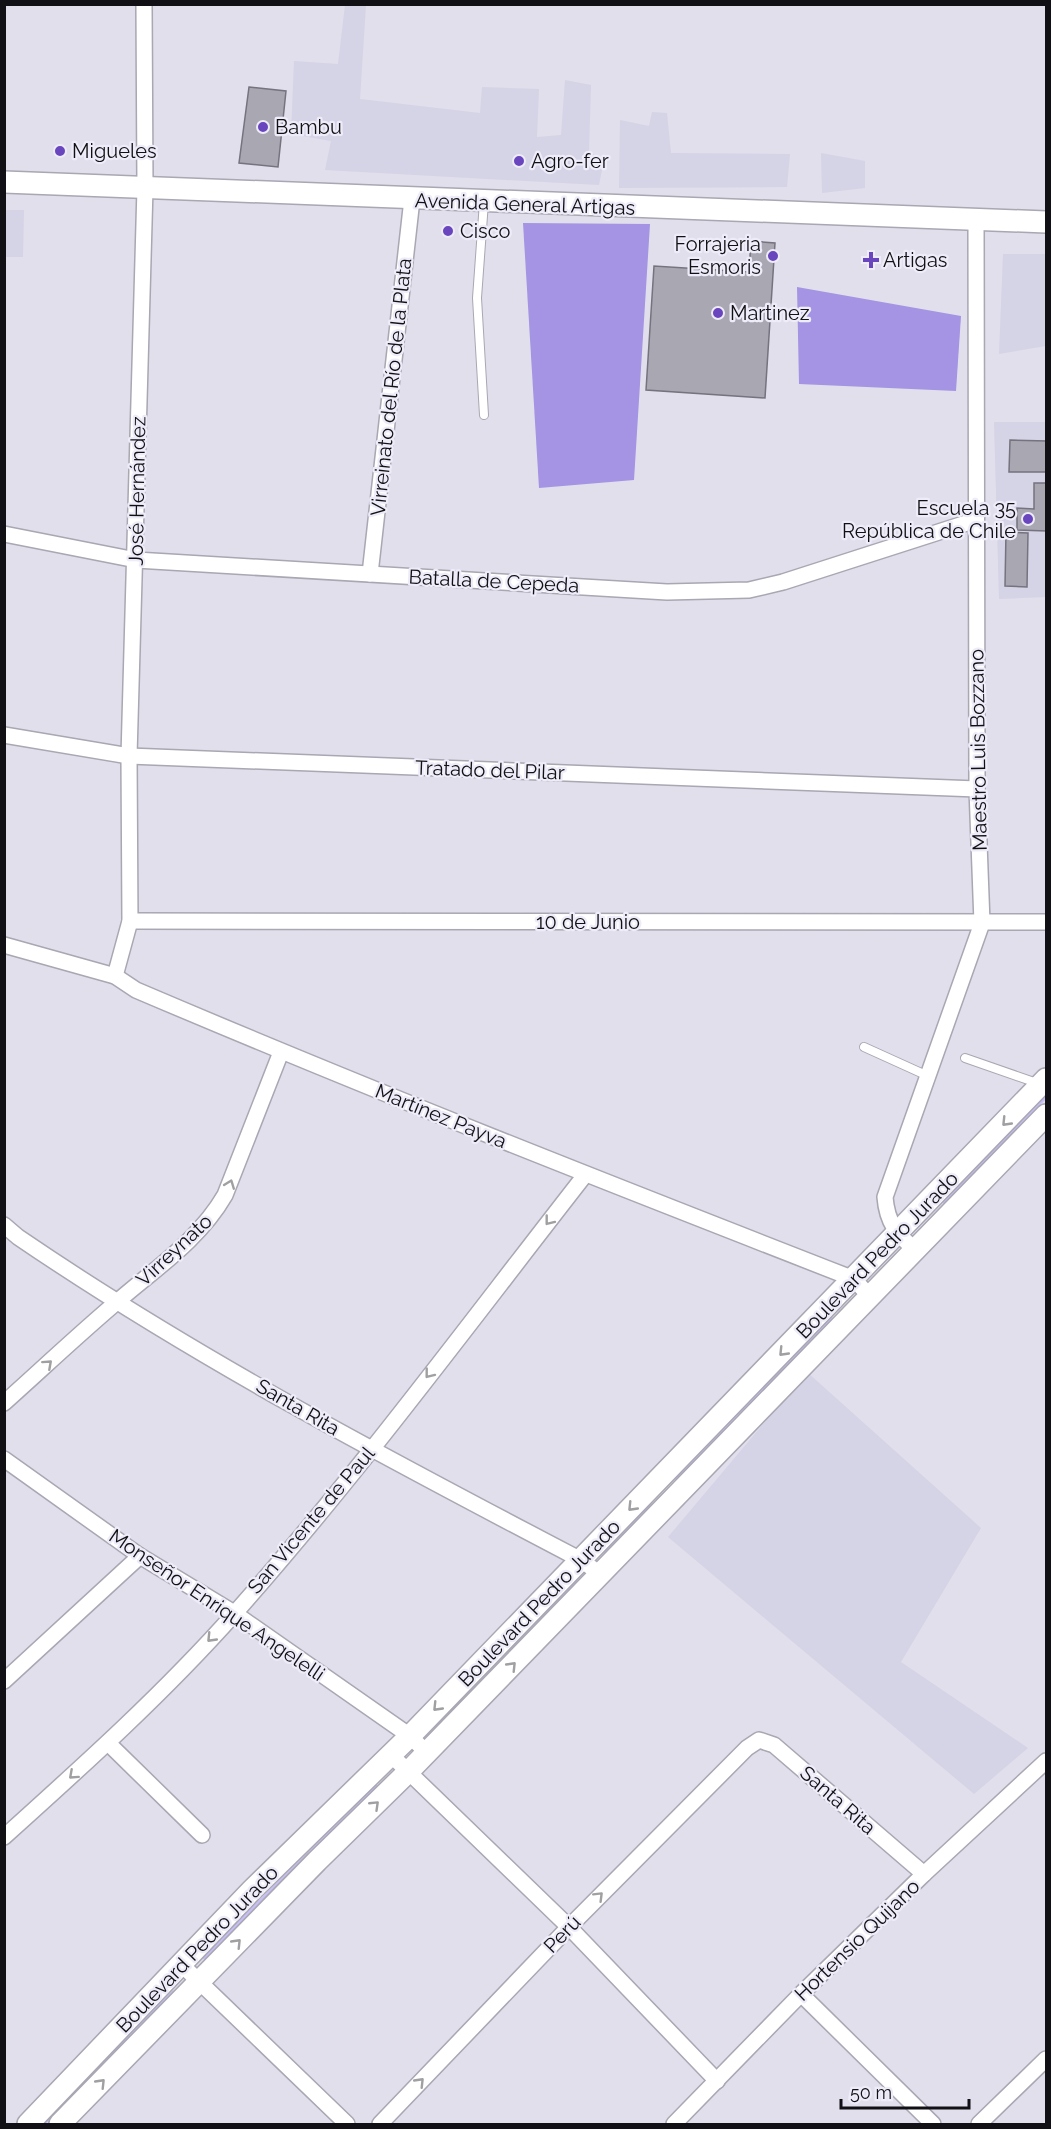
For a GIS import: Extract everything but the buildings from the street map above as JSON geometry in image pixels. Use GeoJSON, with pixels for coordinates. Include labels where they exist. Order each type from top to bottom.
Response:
{"type":"FeatureCollection","features":[{"type":"Feature","properties":{"kind":"main road","name":"Avenida General Artigas"},"geometry":{"type":"LineString","coordinates":[[4,182],[1047,222]]}},
{"type":"Feature","properties":{"kind":"main road","name":"Boulevard Pedro Jurado"},"geometry":{"type":"LineString","coordinates":[[28,2124],[252,1890],[410,1736],[1044,1082]]}},
{"type":"Feature","properties":{"kind":"main road","name":"Boulevard Pedro Jurado"},"geometry":{"type":"LineString","coordinates":[[60,2124],[409,1772],[1047,1115]]}},
{"type":"Feature","properties":{"kind":"main road"},"geometry":{"type":"LineString","coordinates":[[657,1482],[674,1499]]}},
{"type":"Feature","properties":{"kind":"street","name":"José Hernández"},"geometry":{"type":"LineString","coordinates":[[115,976],[130,921],[129,756],[145,188],[144,4]]}},
{"type":"Feature","properties":{"kind":"street","name":"Virreinato del Río de la Plata"},"geometry":{"type":"LineString","coordinates":[[370,574],[412,199]]}},
{"type":"Feature","properties":{"kind":"street","name":"Maestro Luis Bozzano"},"geometry":{"type":"LineString","coordinates":[[917,1251],[897,1234],[887,1214],[885,1197],[982,923],[977,789],[976,220]]}},
{"type":"Feature","properties":{"kind":"street","name":"Batalla de Cepeda"},"geometry":{"type":"LineString","coordinates":[[4,534],[136,560],[668,591],[749,590],[783,582],[976,520]]}},
{"type":"Feature","properties":{"kind":"street","name":"Tratado del Pilar"},"geometry":{"type":"LineString","coordinates":[[4,735],[129,756],[977,789]]}},
{"type":"Feature","properties":{"kind":"street","name":"10 de Junio"},"geometry":{"type":"LineString","coordinates":[[130,921],[1047,922]]}},
{"type":"Feature","properties":{"kind":"street","name":"Martínez Payva"},"geometry":{"type":"LineString","coordinates":[[5,947],[115,976],[136,990],[281,1052],[854,1279],[871,1298]]}},
{"type":"Feature","properties":{"kind":"street","name":"Virreynato"},"geometry":{"type":"LineString","coordinates":[[4,1403],[116,1302],[195,1237],[213,1217],[225,1195],[281,1052]]}},
{"type":"Feature","properties":{"kind":"street","name":"San Vicente de Paul"},"geometry":{"type":"LineString","coordinates":[[4,1837],[108,1743],[234,1613],[370,1450],[585,1174]]}},
{"type":"Feature","properties":{"kind":"street","name":"Santa Rita"},"geometry":{"type":"LineString","coordinates":[[4,1225],[18,1237],[116,1302],[370,1450],[581,1560],[600,1574]]}},
{"type":"Feature","properties":{"kind":"street","name":"Monseñor Enrique Angelelli"},"geometry":{"type":"LineString","coordinates":[[4,1459],[140,1556],[234,1613],[410,1736],[427,1753]]}},
{"type":"Feature","properties":{"kind":"street"},"geometry":{"type":"LineString","coordinates":[[4,1681],[140,1556]]}},
{"type":"Feature","properties":{"kind":"street","name":"Santa Rita"},"geometry":{"type":"LineString","coordinates":[[747,1748],[759,1740],[774,1745],[924,1874]]}},
{"type":"Feature","properties":{"kind":"street"},"geometry":{"type":"LineString","coordinates":[[108,1743],[201,1835]]}},
{"type":"Feature","properties":{"kind":"street","name":"Perú"},"geometry":{"type":"LineString","coordinates":[[380,2124],[569,1927],[747,1748]]}},
{"type":"Feature","properties":{"kind":"street"},"geometry":{"type":"LineString","coordinates":[[390,1754],[569,1927],[717,2081]]}},
{"type":"Feature","properties":{"kind":"street","name":"Hortensio Quijano"},"geometry":{"type":"LineString","coordinates":[[674,2124],[801,1994],[924,1874],[1047,1761]]}},
{"type":"Feature","properties":{"kind":"street"},"geometry":{"type":"LineString","coordinates":[[182,1965],[347,2124]]}},
{"type":"Feature","properties":{"kind":"street"},"geometry":{"type":"LineString","coordinates":[[801,1994],[933,2124]]}},
{"type":"Feature","properties":{"kind":"street"},"geometry":{"type":"LineString","coordinates":[[979,2124],[1047,2059]]}},
{"type":"Feature","properties":{"kind":"lane"},"geometry":{"type":"LineString","coordinates":[[484,202],[477,298],[484,415]]}},
{"type":"Feature","properties":{"kind":"lane"},"geometry":{"type":"LineString","coordinates":[[864,1047],[928,1076]]}},
{"type":"Feature","properties":{"kind":"lane"},"geometry":{"type":"LineString","coordinates":[[965,1058],[1044,1082]]}},
{"type":"Feature","properties":{"kind":"shaded area"},"geometry":{"type":"Polygon","coordinates":[[[345,5],[366,5],[360,99],[480,113],[482,87],[539,89],[537,137],[561,135],[565,80],[591,85],[589,152],[604,160],[599,185],[325,170],[331,141],[291,134],[294,61],[338,64],[345,5]]]}},
{"type":"Feature","properties":{"kind":"shaded area"},"geometry":{"type":"Polygon","coordinates":[[[652,112],[667,113],[671,153],[790,154],[787,187],[619,188],[620,120],[649,126],[652,112]]]}},
{"type":"Feature","properties":{"kind":"shaded area"},"geometry":{"type":"Polygon","coordinates":[[[821,153],[865,161],[865,188],[822,193],[821,153]]]}},
{"type":"Feature","properties":{"kind":"shaded area"},"geometry":{"type":"Polygon","coordinates":[[[5,210],[24,210],[23,257],[5,257],[5,210]]]}},
{"type":"Feature","properties":{"kind":"shaded area"},"geometry":{"type":"Polygon","coordinates":[[[523,223],[650,224],[634,480],[539,488],[523,223]]]}},
{"type":"Feature","properties":{"kind":"shaded area"},"geometry":{"type":"Polygon","coordinates":[[[1003,254],[1046,254],[1046,346],[999,354],[1003,254]]]}},
{"type":"Feature","properties":{"kind":"shaded area"},"geometry":{"type":"Polygon","coordinates":[[[797,287],[961,316],[956,391],[799,384],[797,287]]]}},
{"type":"Feature","properties":{"kind":"shaded area"},"geometry":{"type":"Polygon","coordinates":[[[994,422],[1046,422],[1046,597],[999,599],[994,422]]]}},
{"type":"Feature","properties":{"kind":"shaded area"},"geometry":{"type":"Polygon","coordinates":[[[1046,1092],[1046,1099],[945,1205],[942,1202],[1046,1092]]]}},
{"type":"Feature","properties":{"kind":"shaded area"},"geometry":{"type":"Polygon","coordinates":[[[831,1316],[834,1319],[676,1480],[673,1477],[831,1316]]]}},
{"type":"Feature","properties":{"kind":"shaded area"},"geometry":{"type":"Polygon","coordinates":[[[807,1372],[981,1528],[901,1662],[1028,1748],[974,1794],[668,1537],[807,1372]]]}},
{"type":"Feature","properties":{"kind":"shaded area"},"geometry":{"type":"Polygon","coordinates":[[[651,1503],[654,1506],[605,1555],[602,1551],[651,1503]]]}},
{"type":"Feature","properties":{"kind":"shaded area"},"geometry":{"type":"Polygon","coordinates":[[[576,1580],[579,1583],[435,1729],[432,1725],[576,1580]]]}},
{"type":"Feature","properties":{"kind":"shaded area"},"geometry":{"type":"Polygon","coordinates":[[[376,1784],[379,1787],[205,1961],[202,1957],[376,1784]]]}},
{"type":"Feature","properties":{"kind":"shaded area"},"geometry":{"type":"Polygon","coordinates":[[[173,1990],[176,1994],[46,2124],[40,2124],[173,1990]]]}},
{"type":"Feature","properties":{"kind":"place","name":"Bambu"},"geometry":{"type":"Point","coordinates":[263,127]}},
{"type":"Feature","properties":{"kind":"place","name":"Migueles"},"geometry":{"type":"Point","coordinates":[60,151]}},
{"type":"Feature","properties":{"kind":"place","name":"Agro-fer"},"geometry":{"type":"Point","coordinates":[519,161]}},
{"type":"Feature","properties":{"kind":"place","name":"Cisco"},"geometry":{"type":"Point","coordinates":[448,231]}},
{"type":"Feature","properties":{"kind":"place","name":"Forrajeria Esmoris"},"geometry":{"type":"Point","coordinates":[773,256]}},
{"type":"Feature","properties":{"kind":"place","name":"Artigas"},"geometry":{"type":"Point","coordinates":[871,260]}},
{"type":"Feature","properties":{"kind":"place","name":"Martinez"},"geometry":{"type":"Point","coordinates":[718,313]}},
{"type":"Feature","properties":{"kind":"place","name":"Escuela 35 República de Chile"},"geometry":{"type":"Point","coordinates":[1028,519]}}]}
